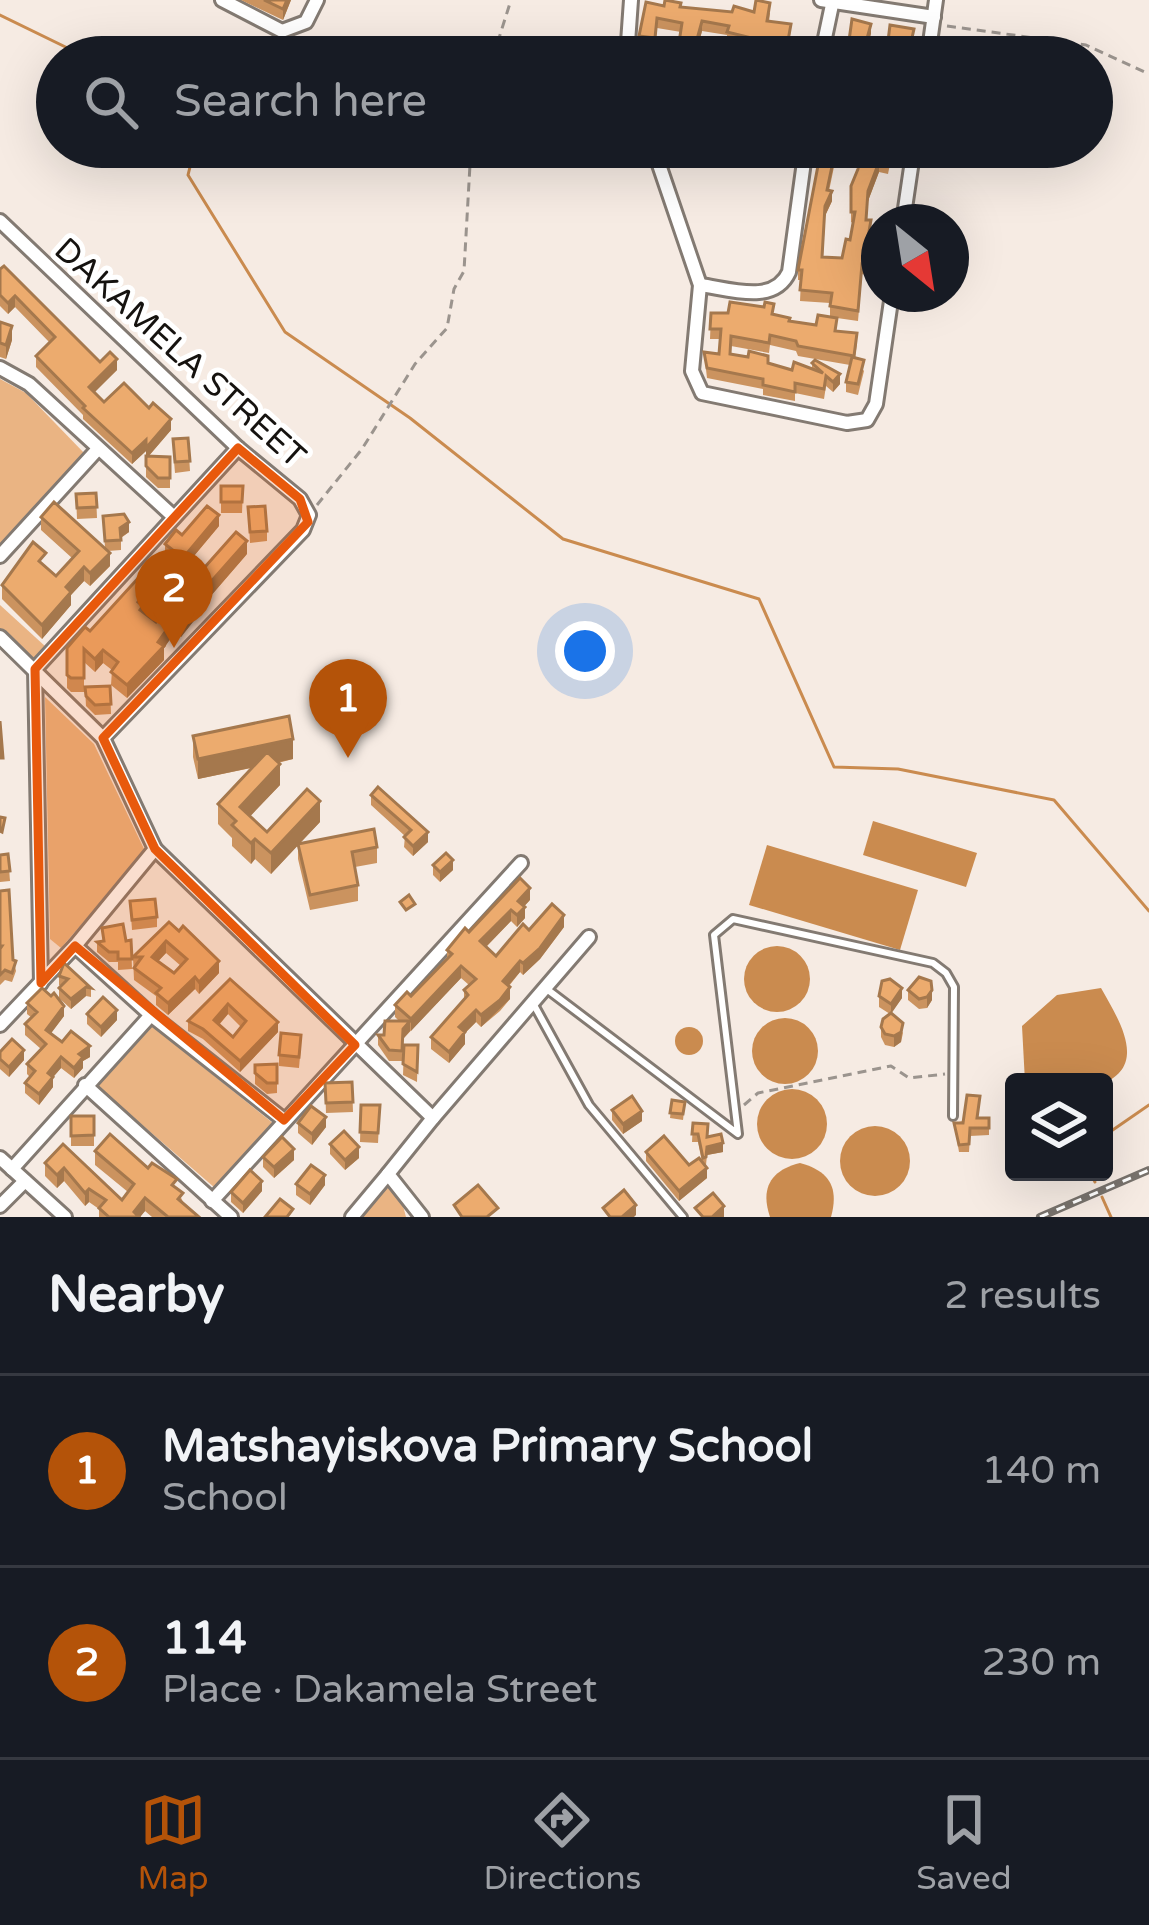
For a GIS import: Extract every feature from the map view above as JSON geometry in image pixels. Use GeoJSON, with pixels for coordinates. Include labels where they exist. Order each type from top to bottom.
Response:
{"type":"FeatureCollection","features":[{"type":"Feature","properties":{"kind":"street"},"geometry":{"type":"LineString","coordinates":[[222,0],[282,32],[306,22],[317,0]]}},
{"type":"Feature","properties":{"kind":"street"},"geometry":{"type":"LineString","coordinates":[[628,36],[631,0]]}},
{"type":"Feature","properties":{"kind":"street"},"geometry":{"type":"LineString","coordinates":[[931,36],[937,0]]}},
{"type":"Feature","properties":{"kind":"street"},"geometry":{"type":"LineString","coordinates":[[824,36],[829,1],[933,20]]}},
{"type":"Feature","properties":{"kind":"street"},"geometry":{"type":"LineString","coordinates":[[659,168],[700,285],[692,371],[701,393],[858,424],[867,420],[876,404],[889,312]]}},
{"type":"Feature","properties":{"kind":"street"},"geometry":{"type":"LineString","coordinates":[[700,285],[760,292],[776,291],[784,284],[803,168]]}},
{"type":"Feature","properties":{"kind":"street"},"geometry":{"type":"LineString","coordinates":[[906,204],[911,168]]}},
{"type":"Feature","properties":{"kind":"street","name":"DAKAMELA STREET"},"geometry":{"type":"LineString","coordinates":[[0,221],[238,448],[300,500],[308,522]]}},
{"type":"Feature","properties":{"kind":"street"},"geometry":{"type":"LineString","coordinates":[[0,368],[29,384],[174,517]]}},
{"type":"Feature","properties":{"kind":"street"},"geometry":{"type":"LineString","coordinates":[[41,983],[35,669],[238,448]]}},
{"type":"Feature","properties":{"kind":"street"},"geometry":{"type":"LineString","coordinates":[[0,556],[98,450]]}},
{"type":"Feature","properties":{"kind":"street"},"geometry":{"type":"LineString","coordinates":[[104,738],[308,522]]}},
{"type":"Feature","properties":{"kind":"street"},"geometry":{"type":"LineString","coordinates":[[0,637],[104,738],[155,849],[433,1118]]}},
{"type":"Feature","properties":{"kind":"street"},"geometry":{"type":"LineString","coordinates":[[0,1025],[75,946],[155,849]]}},
{"type":"Feature","properties":{"kind":"street"},"geometry":{"type":"LineString","coordinates":[[212,1201],[521,863]]}},
{"type":"Feature","properties":{"kind":"street"},"geometry":{"type":"LineString","coordinates":[[352,1217],[589,937]]}},
{"type":"Feature","properties":{"kind":"street"},"geometry":{"type":"LineString","coordinates":[[75,946],[152,1015],[284,1120]]}},
{"type":"Feature","properties":{"kind":"street"},"geometry":{"type":"LineString","coordinates":[[12,1169],[152,1015]]}},
{"type":"Feature","properties":{"kind":"street"},"geometry":{"type":"LineString","coordinates":[[85,1085],[231,1217]]}},
{"type":"Feature","properties":{"kind":"street"},"geometry":{"type":"LineString","coordinates":[[0,1158],[65,1217]]}},
{"type":"Feature","properties":{"kind":"street"},"geometry":{"type":"LineString","coordinates":[[388,1174],[420,1216]]}},
{"type":"Feature","properties":{"kind":"street"},"geometry":{"type":"LineString","coordinates":[[0,1206],[25,1181]]}},
{"type":"Feature","properties":{"kind":"lane"},"geometry":{"type":"LineString","coordinates":[[545,988],[734,1133],[740,1130],[714,934],[733,919],[933,963],[953,987],[953,1116]]}},
{"type":"Feature","properties":{"kind":"lane"},"geometry":{"type":"LineString","coordinates":[[532,1002],[589,1105],[683,1217]]}},
{"type":"Feature","properties":{"kind":"path"},"geometry":{"type":"LineString","coordinates":[[500,36],[512,0]]}},
{"type":"Feature","properties":{"kind":"path"},"geometry":{"type":"LineString","coordinates":[[933,20],[1031,36]]}},
{"type":"Feature","properties":{"kind":"path"},"geometry":{"type":"LineString","coordinates":[[1113,57],[1149,74]]}},
{"type":"Feature","properties":{"kind":"path"},"geometry":{"type":"LineString","coordinates":[[308,522],[362,449],[415,364],[447,328],[454,289],[464,271],[470,168]]}},
{"type":"Feature","properties":{"kind":"path"},"geometry":{"type":"LineString","coordinates":[[740,1130],[742,1106],[758,1093],[891,1066],[908,1078],[953,1073]]}},
{"type":"Feature","properties":{"kind":"highlighted area"},"geometry":{"type":"Polygon","coordinates":[[[238,448],[300,499],[308,522],[103,738],[155,849],[355,1045],[284,1120],[75,946],[41,983],[33,702],[35,669],[238,448]]]}},
{"type":"Feature","properties":{"kind":"shaded area"},"geometry":{"type":"Polygon","coordinates":[[[0,379],[26,393],[86,455],[0,548],[0,379]]]}},
{"type":"Feature","properties":{"kind":"shaded area"},"geometry":{"type":"Polygon","coordinates":[[[0,605],[46,647],[33,660],[0,632],[0,605]]]}},
{"type":"Feature","properties":{"kind":"shaded area"},"geometry":{"type":"Polygon","coordinates":[[[45,697],[94,744],[145,851],[61,948],[50,939],[45,697]]]}},
{"type":"Feature","properties":{"kind":"shaded area"},"geometry":{"type":"Polygon","coordinates":[[[873,821],[977,853],[966,887],[863,855],[873,821]]]}},
{"type":"Feature","properties":{"kind":"shaded area"},"geometry":{"type":"Polygon","coordinates":[[[767,845],[918,890],[900,950],[749,905],[767,845]]]}},
{"type":"Feature","properties":{"kind":"shaded area"},"geometry":{"type":"Polygon","coordinates":[[[777,946],[801,955],[810,979],[801,1003],[777,1012],[753,1003],[744,979],[753,955],[777,946]]]}},
{"type":"Feature","properties":{"kind":"shaded area"},"geometry":{"type":"Polygon","coordinates":[[[1101,988],[1125,1039],[1125,1064],[1117,1075],[1025,1073],[1022,1026],[1057,995],[1101,988]]]}},
{"type":"Feature","properties":{"kind":"shaded area"},"geometry":{"type":"Polygon","coordinates":[[[785,1018],[809,1027],[818,1051],[809,1075],[785,1084],[761,1075],[752,1051],[761,1027],[785,1018]]]}},
{"type":"Feature","properties":{"kind":"shaded area"},"geometry":{"type":"Polygon","coordinates":[[[151,1025],[274,1124],[215,1188],[96,1085],[151,1025]]]}},
{"type":"Feature","properties":{"kind":"shaded area"},"geometry":{"type":"Polygon","coordinates":[[[689,1027],[699,1031],[703,1041],[699,1051],[689,1055],[679,1051],[675,1041],[679,1031],[689,1027]]]}},
{"type":"Feature","properties":{"kind":"shaded area"},"geometry":{"type":"Polygon","coordinates":[[[792,1089],[817,1099],[827,1124],[817,1149],[792,1159],[767,1149],[757,1124],[767,1099],[792,1089]]]}},
{"type":"Feature","properties":{"kind":"shaded area"},"geometry":{"type":"Polygon","coordinates":[[[875,1126],[900,1136],[910,1161],[900,1186],[875,1196],[850,1186],[840,1161],[850,1136],[875,1126]]]}},
{"type":"Feature","properties":{"kind":"shaded area"},"geometry":{"type":"Polygon","coordinates":[[[800,1163],[830,1182],[831,1217],[770,1217],[766,1197],[770,1182],[782,1170],[800,1163]]]}},
{"type":"Feature","properties":{"kind":"shaded area"},"geometry":{"type":"Polygon","coordinates":[[[389,1188],[402,1202],[406,1217],[356,1217],[380,1189],[389,1188]]]}},
{"type":"Feature","properties":{"kind":"building"},"geometry":{"type":"Polygon","coordinates":[[[264,0],[287,0],[283,9],[264,0]]]}},
{"type":"Feature","properties":{"kind":"building"},"geometry":{"type":"Polygon","coordinates":[[[665,0],[681,3],[680,7],[732,12],[734,6],[754,12],[756,0],[770,3],[767,21],[791,24],[789,36],[744,36],[727,32],[729,26],[702,21],[698,36],[680,36],[682,23],[657,18],[655,36],[639,36],[646,2],[664,6],[665,0]]]}},
{"type":"Feature","properties":{"kind":"building"},"geometry":{"type":"Polygon","coordinates":[[[852,19],[871,24],[868,36],[850,36],[852,19]]]}},
{"type":"Feature","properties":{"kind":"building"},"geometry":{"type":"Polygon","coordinates":[[[890,25],[914,29],[912,36],[889,36],[890,25]]]}},
{"type":"Feature","properties":{"kind":"building"},"geometry":{"type":"Polygon","coordinates":[[[818,168],[832,168],[822,257],[842,258],[855,212],[851,212],[851,186],[858,168],[877,168],[867,204],[861,204],[858,311],[830,306],[832,293],[800,290],[802,270],[798,270],[818,168]]]}},
{"type":"Feature","properties":{"kind":"building"},"geometry":{"type":"Polygon","coordinates":[[[4,266],[100,362],[110,352],[117,359],[89,387],[104,402],[124,383],[149,408],[153,403],[171,419],[146,448],[146,440],[132,453],[36,356],[55,337],[15,296],[8,303],[0,295],[4,266]]]}},
{"type":"Feature","properties":{"kind":"building"},"geometry":{"type":"Polygon","coordinates":[[[730,302],[774,304],[772,314],[789,321],[816,325],[818,315],[837,318],[835,331],[857,333],[854,356],[798,346],[796,341],[770,335],[769,343],[731,336],[730,354],[748,357],[749,351],[768,356],[768,363],[792,370],[794,362],[823,373],[812,363],[815,360],[840,374],[833,382],[826,376],[824,389],[795,383],[795,392],[763,385],[763,379],[707,368],[704,352],[719,354],[721,329],[710,329],[711,313],[728,313],[730,302]]]}},
{"type":"Feature","properties":{"kind":"building"},"geometry":{"type":"Polygon","coordinates":[[[0,322],[12,326],[6,345],[0,343],[0,322]]]}},
{"type":"Feature","properties":{"kind":"building"},"geometry":{"type":"Polygon","coordinates":[[[852,357],[864,360],[858,384],[846,382],[852,357]]]}},
{"type":"Feature","properties":{"kind":"building"},"geometry":{"type":"Polygon","coordinates":[[[188,438],[190,461],[175,462],[173,439],[188,438]]]}},
{"type":"Feature","properties":{"kind":"building"},"geometry":{"type":"Polygon","coordinates":[[[146,456],[170,457],[170,478],[158,478],[146,466],[146,456]]]}},
{"type":"Feature","properties":{"kind":"building"},"geometry":{"type":"Polygon","coordinates":[[[221,486],[243,486],[242,502],[221,502],[221,486]]]}},
{"type":"Feature","properties":{"kind":"building"},"geometry":{"type":"Polygon","coordinates":[[[96,493],[97,507],[77,508],[76,494],[96,493]]]}},
{"type":"Feature","properties":{"kind":"building"},"geometry":{"type":"Polygon","coordinates":[[[54,502],[110,553],[90,573],[84,567],[66,587],[71,592],[42,625],[2,585],[33,542],[46,553],[39,561],[56,576],[79,551],[41,517],[54,502]]]}},
{"type":"Feature","properties":{"kind":"building"},"geometry":{"type":"Polygon","coordinates":[[[207,506],[219,515],[183,558],[165,544],[176,530],[182,535],[207,506]]]}},
{"type":"Feature","properties":{"kind":"building"},"geometry":{"type":"Polygon","coordinates":[[[265,506],[267,531],[250,532],[248,507],[265,506]]]}},
{"type":"Feature","properties":{"kind":"building"},"geometry":{"type":"Polygon","coordinates":[[[124,514],[129,522],[120,528],[121,540],[105,541],[103,516],[124,514]]]}},
{"type":"Feature","properties":{"kind":"building"},"geometry":{"type":"Polygon","coordinates":[[[236,532],[247,541],[193,602],[196,605],[181,623],[175,618],[158,642],[164,646],[127,685],[111,672],[118,662],[103,650],[95,659],[84,649],[84,678],[67,675],[67,648],[85,627],[90,631],[151,564],[163,574],[138,602],[143,606],[140,610],[156,622],[236,532]]]}},
{"type":"Feature","properties":{"kind":"building"},"geometry":{"type":"Polygon","coordinates":[[[110,686],[111,704],[95,705],[86,696],[85,687],[110,686]]]}},
{"type":"Feature","properties":{"kind":"building"},"geometry":{"type":"Polygon","coordinates":[[[328,695],[341,706],[333,716],[320,705],[328,695]]]}},
{"type":"Feature","properties":{"kind":"building"},"geometry":{"type":"Polygon","coordinates":[[[289,716],[293,739],[198,759],[193,736],[289,716]]]}},
{"type":"Feature","properties":{"kind":"building"},"geometry":{"type":"Polygon","coordinates":[[[267,752],[280,764],[240,807],[267,832],[307,789],[320,801],[271,853],[255,839],[251,843],[218,804],[267,752]]]}},
{"type":"Feature","properties":{"kind":"building"},"geometry":{"type":"Polygon","coordinates":[[[378,787],[428,832],[413,846],[404,837],[411,830],[371,795],[378,787]]]}},
{"type":"Feature","properties":{"kind":"building"},"geometry":{"type":"Polygon","coordinates":[[[374,829],[377,847],[352,852],[358,885],[310,895],[298,844],[374,829]]]}},
{"type":"Feature","properties":{"kind":"building"},"geometry":{"type":"Polygon","coordinates":[[[446,853],[453,860],[440,872],[433,865],[446,853]]]}},
{"type":"Feature","properties":{"kind":"building"},"geometry":{"type":"Polygon","coordinates":[[[8,854],[10,871],[0,872],[0,855],[8,854]]]}},
{"type":"Feature","properties":{"kind":"building"},"geometry":{"type":"Polygon","coordinates":[[[520,878],[530,888],[518,901],[525,907],[517,915],[511,910],[480,941],[496,956],[523,924],[529,930],[552,904],[564,915],[540,948],[520,961],[503,981],[510,987],[500,1000],[481,1015],[476,1010],[459,1027],[465,1032],[449,1052],[431,1037],[476,979],[461,966],[411,1019],[395,1005],[407,992],[411,996],[452,954],[447,950],[465,928],[469,932],[520,878]]]}},
{"type":"Feature","properties":{"kind":"building"},"geometry":{"type":"Polygon","coordinates":[[[9,890],[16,961],[12,973],[5,970],[0,975],[0,891],[9,890]]]}},
{"type":"Feature","properties":{"kind":"building"},"geometry":{"type":"Polygon","coordinates":[[[409,895],[415,904],[406,910],[400,902],[409,895]]]}},
{"type":"Feature","properties":{"kind":"building"},"geometry":{"type":"Polygon","coordinates":[[[155,899],[157,917],[132,920],[130,901],[155,899]]]}},
{"type":"Feature","properties":{"kind":"building"},"geometry":{"type":"Polygon","coordinates":[[[169,922],[179,931],[183,926],[219,961],[168,1003],[156,993],[161,988],[134,968],[142,957],[133,957],[169,922]],[[166,941],[152,957],[174,973],[187,959],[166,941]]]}},
{"type":"Feature","properties":{"kind":"building"},"geometry":{"type":"Polygon","coordinates":[[[123,924],[126,941],[131,940],[132,959],[118,959],[118,952],[109,952],[97,942],[104,941],[102,928],[123,924]]]}},
{"type":"Feature","properties":{"kind":"building"},"geometry":{"type":"Polygon","coordinates":[[[64,963],[91,988],[71,999],[59,988],[68,979],[59,976],[64,963]]]}},
{"type":"Feature","properties":{"kind":"building"},"geometry":{"type":"Polygon","coordinates":[[[919,977],[931,981],[932,990],[919,999],[908,990],[919,977]]]}},
{"type":"Feature","properties":{"kind":"building"},"geometry":{"type":"Polygon","coordinates":[[[230,979],[278,1022],[240,1061],[188,1021],[230,979]],[[228,1004],[214,1020],[233,1037],[246,1021],[228,1004]]]}},
{"type":"Feature","properties":{"kind":"building"},"geometry":{"type":"Polygon","coordinates":[[[890,979],[902,988],[891,1004],[879,996],[882,981],[890,979]]]}},
{"type":"Feature","properties":{"kind":"building"},"geometry":{"type":"Polygon","coordinates":[[[42,988],[51,996],[54,993],[64,1006],[46,1030],[62,1042],[71,1031],[90,1046],[79,1054],[83,1057],[74,1068],[61,1057],[39,1094],[25,1083],[35,1071],[27,1064],[46,1044],[25,1024],[37,1012],[27,1003],[42,988]]]}},
{"type":"Feature","properties":{"kind":"building"},"geometry":{"type":"Polygon","coordinates":[[[103,997],[117,1010],[101,1027],[87,1014],[103,997]]]}},
{"type":"Feature","properties":{"kind":"building"},"geometry":{"type":"Polygon","coordinates":[[[891,1013],[903,1023],[894,1036],[881,1027],[891,1013]]]}},
{"type":"Feature","properties":{"kind":"building"},"geometry":{"type":"Polygon","coordinates":[[[385,1021],[410,1021],[403,1029],[402,1051],[389,1050],[378,1035],[384,1035],[385,1021]]]}},
{"type":"Feature","properties":{"kind":"building"},"geometry":{"type":"Polygon","coordinates":[[[281,1033],[301,1035],[299,1057],[279,1055],[281,1033]]]}},
{"type":"Feature","properties":{"kind":"building"},"geometry":{"type":"Polygon","coordinates":[[[12,1039],[24,1050],[9,1067],[0,1059],[0,1052],[12,1039]]]}},
{"type":"Feature","properties":{"kind":"building"},"geometry":{"type":"Polygon","coordinates":[[[404,1045],[418,1045],[417,1072],[403,1064],[404,1045]]]}},
{"type":"Feature","properties":{"kind":"building"},"geometry":{"type":"Polygon","coordinates":[[[277,1064],[277,1083],[267,1083],[255,1073],[255,1065],[277,1064]]]}},
{"type":"Feature","properties":{"kind":"building"},"geometry":{"type":"Polygon","coordinates":[[[352,1082],[353,1102],[326,1103],[325,1083],[352,1082]]]}},
{"type":"Feature","properties":{"kind":"building"},"geometry":{"type":"Polygon","coordinates":[[[967,1095],[980,1096],[977,1118],[989,1118],[989,1128],[970,1128],[969,1144],[959,1145],[954,1123],[963,1123],[967,1095]]]}},
{"type":"Feature","properties":{"kind":"building"},"geometry":{"type":"Polygon","coordinates":[[[632,1096],[642,1111],[623,1124],[612,1110],[632,1096]]]}},
{"type":"Feature","properties":{"kind":"building"},"geometry":{"type":"Polygon","coordinates":[[[672,1100],[685,1102],[683,1114],[670,1113],[672,1100]]]}},
{"type":"Feature","properties":{"kind":"building"},"geometry":{"type":"Polygon","coordinates":[[[361,1105],[380,1105],[378,1133],[360,1132],[361,1105]]]}},
{"type":"Feature","properties":{"kind":"building"},"geometry":{"type":"Polygon","coordinates":[[[311,1106],[326,1117],[312,1134],[298,1123],[311,1106]]]}},
{"type":"Feature","properties":{"kind":"building"},"geometry":{"type":"Polygon","coordinates":[[[71,1116],[94,1116],[94,1135],[71,1136],[71,1116]]]}},
{"type":"Feature","properties":{"kind":"building"},"geometry":{"type":"Polygon","coordinates":[[[693,1123],[708,1124],[707,1137],[721,1134],[723,1143],[707,1147],[703,1158],[698,1134],[692,1134],[693,1123]]]}},
{"type":"Feature","properties":{"kind":"building"},"geometry":{"type":"Polygon","coordinates":[[[344,1131],[359,1147],[345,1160],[330,1144],[344,1131]]]}},
{"type":"Feature","properties":{"kind":"building"},"geometry":{"type":"Polygon","coordinates":[[[110,1134],[148,1168],[152,1163],[177,1179],[172,1185],[183,1193],[178,1199],[199,1217],[168,1217],[145,1198],[134,1212],[139,1217],[109,1217],[99,1208],[106,1200],[89,1189],[85,1193],[64,1168],[57,1175],[45,1163],[63,1144],[122,1200],[134,1184],[95,1151],[110,1134]]]}},
{"type":"Feature","properties":{"kind":"building"},"geometry":{"type":"Polygon","coordinates":[[[664,1136],[689,1165],[699,1158],[707,1168],[679,1191],[646,1152],[664,1136]]]}},
{"type":"Feature","properties":{"kind":"building"},"geometry":{"type":"Polygon","coordinates":[[[282,1137],[294,1149],[274,1167],[263,1157],[282,1137]]]}},
{"type":"Feature","properties":{"kind":"building"},"geometry":{"type":"Polygon","coordinates":[[[311,1165],[325,1175],[310,1194],[296,1184],[311,1165]]]}},
{"type":"Feature","properties":{"kind":"building"},"geometry":{"type":"Polygon","coordinates":[[[250,1170],[262,1181],[243,1203],[231,1192],[250,1170]]]}},
{"type":"Feature","properties":{"kind":"building"},"geometry":{"type":"Polygon","coordinates":[[[478,1185],[498,1208],[487,1217],[462,1217],[454,1205],[478,1185]]]}},
{"type":"Feature","properties":{"kind":"building"},"geometry":{"type":"Polygon","coordinates":[[[624,1190],[636,1205],[622,1217],[610,1217],[603,1208],[624,1190]]]}},
{"type":"Feature","properties":{"kind":"building"},"geometry":{"type":"Polygon","coordinates":[[[713,1193],[724,1206],[712,1217],[703,1217],[695,1208],[713,1193]]]}},
{"type":"Feature","properties":{"kind":"building"},"geometry":{"type":"Polygon","coordinates":[[[280,1199],[293,1209],[287,1217],[265,1217],[280,1199]]]}},
{"type":"Feature","properties":{"kind":"waterway"},"geometry":{"type":"LineString","coordinates":[[0,15],[43,36]]}},
{"type":"Feature","properties":{"kind":"waterway"},"geometry":{"type":"LineString","coordinates":[[190,168],[188,175],[285,332],[410,418],[563,539],[759,599],[834,767],[898,769],[1054,800],[1149,911]]}},
{"type":"Feature","properties":{"kind":"waterway"},"geometry":{"type":"LineString","coordinates":[[1113,1130],[1149,1105]]}},
{"type":"Feature","properties":{"kind":"waterway"},"geometry":{"type":"LineString","coordinates":[[1102,1197],[1111,1217]]}},
{"type":"Feature","properties":{"kind":"railway"},"geometry":{"type":"LineString","coordinates":[[1040,1217],[1149,1170]]}},
{"type":"Feature","properties":{"kind":"place","name":"114"},"geometry":{"type":"Point","coordinates":[174,648]}},
{"type":"Feature","properties":{"kind":"place","name":"Matshayiskova Primary School"},"geometry":{"type":"Point","coordinates":[348,758]}}]}
